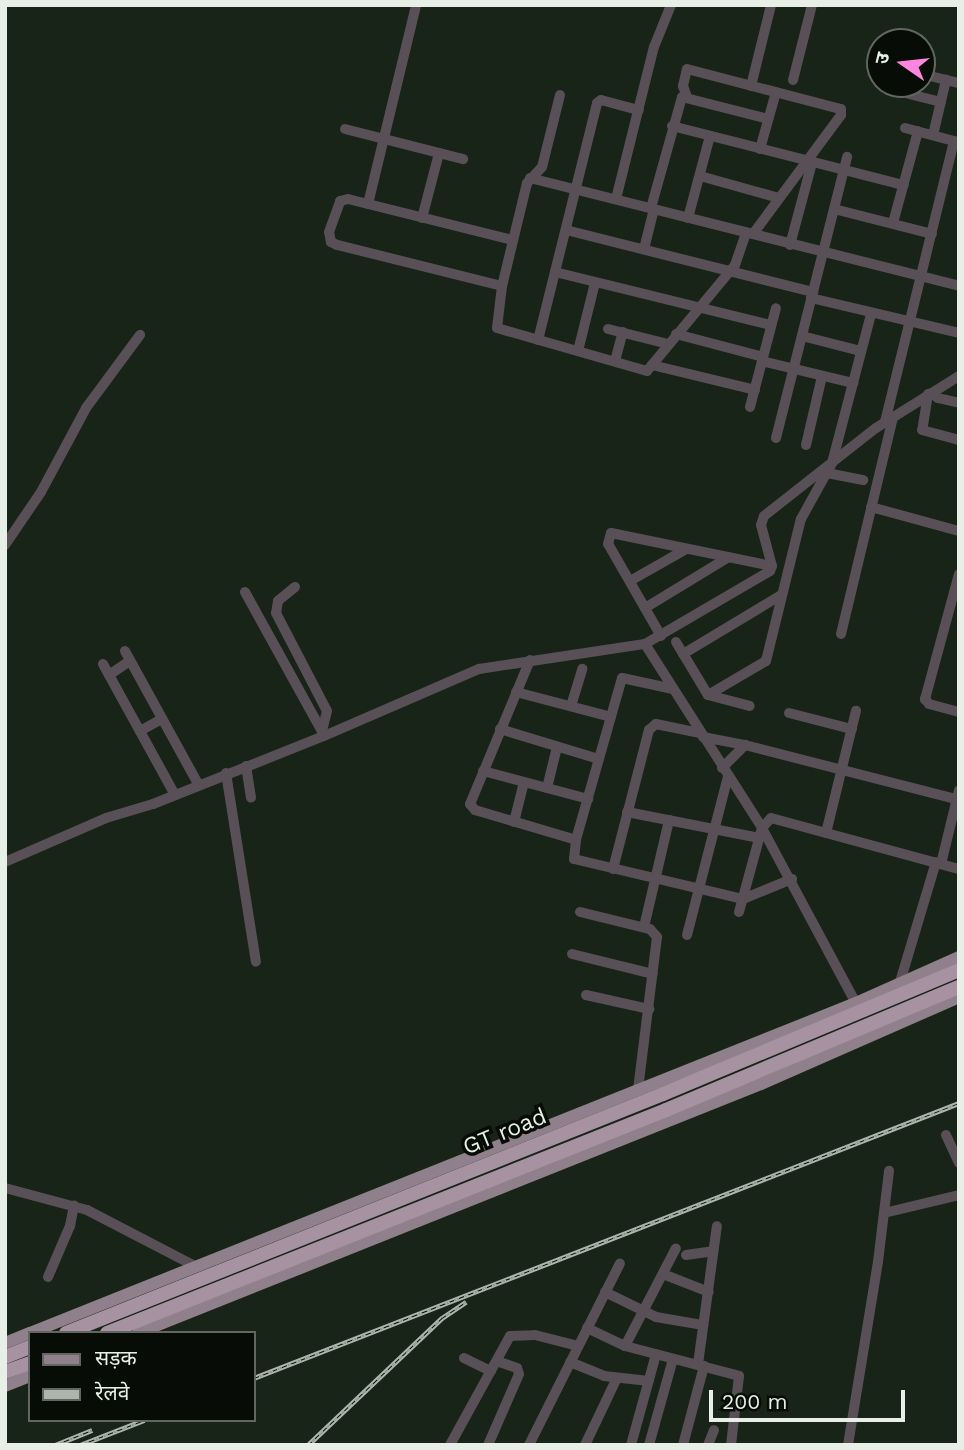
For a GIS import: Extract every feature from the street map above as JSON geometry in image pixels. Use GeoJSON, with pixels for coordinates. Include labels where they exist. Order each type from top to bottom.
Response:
{"type":"FeatureCollection","features":[{"type":"Feature","properties":{"kind":"highway","name":"GT road"},"geometry":{"type":"LineString","coordinates":[[71,1331],[651,1099],[959,970]]}},
{"type":"Feature","properties":{"kind":"highway","name":"GT road"},"geometry":{"type":"LineString","coordinates":[[112,1331],[667,1110],[959,987]]}},
{"type":"Feature","properties":{"kind":"highway"},"geometry":{"type":"LineString","coordinates":[[5,1357],[28,1348]]}},
{"type":"Feature","properties":{"kind":"highway"},"geometry":{"type":"LineString","coordinates":[[5,1372],[28,1364]]}},
{"type":"Feature","properties":{"kind":"main road"},"geometry":{"type":"LineString","coordinates":[[35,1331],[856,1003],[959,957]]}},
{"type":"Feature","properties":{"kind":"main road"},"geometry":{"type":"LineString","coordinates":[[143,1331],[761,1084],[959,997]]}},
{"type":"Feature","properties":{"kind":"main road"},"geometry":{"type":"LineString","coordinates":[[5,1343],[28,1334]]}},
{"type":"Feature","properties":{"kind":"main road"},"geometry":{"type":"LineString","coordinates":[[5,1386],[28,1377]]}},
{"type":"Feature","properties":{"kind":"street"},"geometry":{"type":"LineString","coordinates":[[368,204],[416,5]]}},
{"type":"Feature","properties":{"kind":"street"},"geometry":{"type":"LineString","coordinates":[[616,199],[654,47],[671,5]]}},
{"type":"Feature","properties":{"kind":"street"},"geometry":{"type":"LineString","coordinates":[[751,86],[771,5]]}},
{"type":"Feature","properties":{"kind":"street"},"geometry":{"type":"LineString","coordinates":[[793,80],[813,5]]}},
{"type":"Feature","properties":{"kind":"street"},"geometry":{"type":"LineString","coordinates":[[560,95],[542,167],[530,178],[502,286],[496,327],[645,371],[727,271],[735,265],[750,234],[809,163],[841,116],[841,109],[687,69],[683,86],[687,97]]}},
{"type":"Feature","properties":{"kind":"street"},"geometry":{"type":"LineString","coordinates":[[936,78],[959,83]]}},
{"type":"Feature","properties":{"kind":"street"},"geometry":{"type":"LineString","coordinates":[[933,135],[946,80]]}},
{"type":"Feature","properties":{"kind":"street"},"geometry":{"type":"LineString","coordinates":[[760,149],[776,92]]}},
{"type":"Feature","properties":{"kind":"street"},"geometry":{"type":"LineString","coordinates":[[644,249],[680,99],[687,97],[768,119]]}},
{"type":"Feature","properties":{"kind":"street"},"geometry":{"type":"LineString","coordinates":[[925,98],[941,102]]}},
{"type":"Feature","properties":{"kind":"street"},"geometry":{"type":"LineString","coordinates":[[538,340],[598,101],[639,110]]}},
{"type":"Feature","properties":{"kind":"street"},"geometry":{"type":"LineString","coordinates":[[672,126],[904,185]]}},
{"type":"Feature","properties":{"kind":"street"},"geometry":{"type":"LineString","coordinates":[[841,634],[910,323],[957,141],[905,128]]}},
{"type":"Feature","properties":{"kind":"street"},"geometry":{"type":"LineString","coordinates":[[345,129],[463,159]]}},
{"type":"Feature","properties":{"kind":"street"},"geometry":{"type":"LineString","coordinates":[[893,223],[918,131]]}},
{"type":"Feature","properties":{"kind":"street"},"geometry":{"type":"LineString","coordinates":[[688,218],[710,136]]}},
{"type":"Feature","properties":{"kind":"street"},"geometry":{"type":"LineString","coordinates":[[422,218],[439,153]]}},
{"type":"Feature","properties":{"kind":"street"},"geometry":{"type":"LineString","coordinates":[[776,438],[847,157]]}},
{"type":"Feature","properties":{"kind":"street"},"geometry":{"type":"LineString","coordinates":[[790,245],[809,163]]}},
{"type":"Feature","properties":{"kind":"street"},"geometry":{"type":"LineString","coordinates":[[700,176],[779,198]]}},
{"type":"Feature","properties":{"kind":"street"},"geometry":{"type":"LineString","coordinates":[[530,178],[959,286]]}},
{"type":"Feature","properties":{"kind":"street"},"geometry":{"type":"LineString","coordinates":[[502,286],[331,242],[329,232],[340,201],[348,200],[513,240]]}},
{"type":"Feature","properties":{"kind":"street"},"geometry":{"type":"LineString","coordinates":[[834,209],[932,234]]}},
{"type":"Feature","properties":{"kind":"street"},"geometry":{"type":"LineString","coordinates":[[566,230],[727,271],[871,314],[959,333]]}},
{"type":"Feature","properties":{"kind":"street"},"geometry":{"type":"LineString","coordinates":[[555,272],[771,325]]}},
{"type":"Feature","properties":{"kind":"street"},"geometry":{"type":"LineString","coordinates":[[578,351],[596,283]]}},
{"type":"Feature","properties":{"kind":"street"},"geometry":{"type":"LineString","coordinates":[[750,407],[776,308]]}},
{"type":"Feature","properties":{"kind":"street"},"geometry":{"type":"LineString","coordinates":[[708,695],[764,664],[801,519],[830,468],[871,314]]}},
{"type":"Feature","properties":{"kind":"street"},"geometry":{"type":"LineString","coordinates":[[607,329],[668,344]]}},
{"type":"Feature","properties":{"kind":"street"},"geometry":{"type":"LineString","coordinates":[[615,361],[623,332]]}},
{"type":"Feature","properties":{"kind":"street"},"geometry":{"type":"LineString","coordinates":[[676,334],[793,369],[853,383]]}},
{"type":"Feature","properties":{"kind":"street"},"geometry":{"type":"LineString","coordinates":[[5,545],[41,492],[86,408],[140,335]]}},
{"type":"Feature","properties":{"kind":"street"},"geometry":{"type":"LineString","coordinates":[[802,337],[861,351]]}},
{"type":"Feature","properties":{"kind":"street"},"geometry":{"type":"LineString","coordinates":[[652,365],[755,390]]}},
{"type":"Feature","properties":{"kind":"street"},"geometry":{"type":"LineString","coordinates":[[806,445],[822,376]]}},
{"type":"Feature","properties":{"kind":"street"},"geometry":{"type":"LineString","coordinates":[[5,862],[106,818],[153,804],[174,793],[246,766],[479,669],[645,644],[661,636],[770,571],[772,566],[762,518],[889,420],[959,376]]}},
{"type":"Feature","properties":{"kind":"street"},"geometry":{"type":"LineString","coordinates":[[930,393],[938,398],[959,403]]}},
{"type":"Feature","properties":{"kind":"street"},"geometry":{"type":"LineString","coordinates":[[930,393],[922,430],[959,440]]}},
{"type":"Feature","properties":{"kind":"street"},"geometry":{"type":"LineString","coordinates":[[830,468],[863,480]]}},
{"type":"Feature","properties":{"kind":"street"},"geometry":{"type":"LineString","coordinates":[[871,507],[959,531]]}},
{"type":"Feature","properties":{"kind":"street"},"geometry":{"type":"LineString","coordinates":[[661,636],[608,544],[611,534],[772,566]]}},
{"type":"Feature","properties":{"kind":"street"},"geometry":{"type":"LineString","coordinates":[[629,582],[686,549]]}},
{"type":"Feature","properties":{"kind":"street"},"geometry":{"type":"LineString","coordinates":[[645,608],[729,557]]}},
{"type":"Feature","properties":{"kind":"street"},"geometry":{"type":"LineString","coordinates":[[958,580],[925,699],[929,704],[959,712]]}},
{"type":"Feature","properties":{"kind":"street"},"geometry":{"type":"LineString","coordinates":[[295,587],[278,601],[276,613],[327,710],[323,733]]}},
{"type":"Feature","properties":{"kind":"street"},"geometry":{"type":"LineString","coordinates":[[245,592],[323,733]]}},
{"type":"Feature","properties":{"kind":"street"},"geometry":{"type":"LineString","coordinates":[[683,654],[781,595]]}},
{"type":"Feature","properties":{"kind":"street"},"geometry":{"type":"LineString","coordinates":[[676,642],[708,695],[750,706]]}},
{"type":"Feature","properties":{"kind":"street"},"geometry":{"type":"LineString","coordinates":[[645,644],[792,879],[856,1003]]}},
{"type":"Feature","properties":{"kind":"street"},"geometry":{"type":"LineString","coordinates":[[125,651],[198,784]]}},
{"type":"Feature","properties":{"kind":"street"},"geometry":{"type":"LineString","coordinates":[[530,660],[471,800],[472,808],[576,840]]}},
{"type":"Feature","properties":{"kind":"street"},"geometry":{"type":"LineString","coordinates":[[108,675],[130,661]]}},
{"type":"Feature","properties":{"kind":"street"},"geometry":{"type":"LineString","coordinates":[[103,664],[174,793]]}},
{"type":"Feature","properties":{"kind":"street"},"geometry":{"type":"LineString","coordinates":[[571,706],[582,669]]}},
{"type":"Feature","properties":{"kind":"street"},"geometry":{"type":"LineString","coordinates":[[673,689],[623,677],[576,840],[574,859],[743,898],[792,879]]}},
{"type":"Feature","properties":{"kind":"street"},"geometry":{"type":"LineString","coordinates":[[516,692],[611,717]]}},
{"type":"Feature","properties":{"kind":"street"},"geometry":{"type":"LineString","coordinates":[[826,833],[856,711]]}},
{"type":"Feature","properties":{"kind":"street"},"geometry":{"type":"LineString","coordinates":[[789,713],[852,729]]}},
{"type":"Feature","properties":{"kind":"street"},"geometry":{"type":"LineString","coordinates":[[140,731],[162,719]]}},
{"type":"Feature","properties":{"kind":"street"},"geometry":{"type":"LineString","coordinates":[[613,869],[651,727],[656,724],[958,797],[901,982]]}},
{"type":"Feature","properties":{"kind":"street"},"geometry":{"type":"LineString","coordinates":[[500,729],[599,759]]}},
{"type":"Feature","properties":{"kind":"street"},"geometry":{"type":"LineString","coordinates":[[687,935],[715,828],[725,772],[745,745]]}},
{"type":"Feature","properties":{"kind":"street"},"geometry":{"type":"LineString","coordinates":[[547,788],[557,747]]}},
{"type":"Feature","properties":{"kind":"street"},"geometry":{"type":"LineString","coordinates":[[246,766],[251,798]]}},
{"type":"Feature","properties":{"kind":"street"},"geometry":{"type":"LineString","coordinates":[[483,771],[588,799]]}},
{"type":"Feature","properties":{"kind":"street"},"geometry":{"type":"LineString","coordinates":[[226,773],[256,962]]}},
{"type":"Feature","properties":{"kind":"street"},"geometry":{"type":"LineString","coordinates":[[514,822],[524,782]]}},
{"type":"Feature","properties":{"kind":"street"},"geometry":{"type":"LineString","coordinates":[[628,812],[715,828],[761,833]]}},
{"type":"Feature","properties":{"kind":"street"},"geometry":{"type":"LineString","coordinates":[[739,912],[761,833],[771,818],[959,869]]}},
{"type":"Feature","properties":{"kind":"street"},"geometry":{"type":"LineString","coordinates":[[644,927],[669,820]]}},
{"type":"Feature","properties":{"kind":"street"},"geometry":{"type":"LineString","coordinates":[[580,912],[644,927],[655,932],[657,937],[638,1090]]}},
{"type":"Feature","properties":{"kind":"street"},"geometry":{"type":"LineString","coordinates":[[572,954],[653,974]]}},
{"type":"Feature","properties":{"kind":"street"},"geometry":{"type":"LineString","coordinates":[[586,996],[649,1009]]}},
{"type":"Feature","properties":{"kind":"street"},"geometry":{"type":"LineString","coordinates":[[946,1135],[959,1163]]}},
{"type":"Feature","properties":{"kind":"street"},"geometry":{"type":"LineString","coordinates":[[848,1445],[889,1171]]}},
{"type":"Feature","properties":{"kind":"street"},"geometry":{"type":"LineString","coordinates":[[5,1188],[74,1205],[197,1267]]}},
{"type":"Feature","properties":{"kind":"street"},"geometry":{"type":"LineString","coordinates":[[884,1213],[959,1195]]}},
{"type":"Feature","properties":{"kind":"street"},"geometry":{"type":"LineString","coordinates":[[48,1277],[55,1254],[70,1226],[74,1205]]}},
{"type":"Feature","properties":{"kind":"street"},"geometry":{"type":"LineString","coordinates":[[683,1445],[701,1365],[703,1325],[717,1226]]}},
{"type":"Feature","properties":{"kind":"street"},"geometry":{"type":"LineString","coordinates":[[625,1346],[676,1248]]}},
{"type":"Feature","properties":{"kind":"street"},"geometry":{"type":"LineString","coordinates":[[686,1255],[713,1251]]}},
{"type":"Feature","properties":{"kind":"street"},"geometry":{"type":"LineString","coordinates":[[529,1445],[620,1263]]}},
{"type":"Feature","properties":{"kind":"street"},"geometry":{"type":"LineString","coordinates":[[663,1274],[709,1293]]}},
{"type":"Feature","properties":{"kind":"street"},"geometry":{"type":"LineString","coordinates":[[605,1292],[664,1319],[703,1325]]}},
{"type":"Feature","properties":{"kind":"street"},"geometry":{"type":"LineString","coordinates":[[587,1328],[625,1346],[739,1376],[731,1445]]}},
{"type":"Feature","properties":{"kind":"street"},"geometry":{"type":"LineString","coordinates":[[450,1445],[505,1342],[513,1334],[535,1335],[578,1346]]}},
{"type":"Feature","properties":{"kind":"street"},"geometry":{"type":"LineString","coordinates":[[631,1445],[656,1354]]}},
{"type":"Feature","properties":{"kind":"street"},"geometry":{"type":"LineString","coordinates":[[464,1358],[494,1366],[517,1368],[519,1374],[488,1445]]}},
{"type":"Feature","properties":{"kind":"street"},"geometry":{"type":"LineString","coordinates":[[649,1445],[673,1359]]}},
{"type":"Feature","properties":{"kind":"street"},"geometry":{"type":"LineString","coordinates":[[570,1362],[604,1376],[649,1381]]}},
{"type":"Feature","properties":{"kind":"street"},"geometry":{"type":"LineString","coordinates":[[585,1445],[617,1378]]}},
{"type":"Feature","properties":{"kind":"street"},"geometry":{"type":"LineString","coordinates":[[708,1445],[714,1430]]}},
{"type":"Feature","properties":{"kind":"railway"},"geometry":{"type":"LineString","coordinates":[[256,1377],[959,1103]]}},
{"type":"Feature","properties":{"kind":"railway"},"geometry":{"type":"LineString","coordinates":[[308,1445],[442,1318],[466,1302]]}},
{"type":"Feature","properties":{"kind":"railway"},"geometry":{"type":"LineString","coordinates":[[80,1445],[139,1422]]}},
{"type":"Feature","properties":{"kind":"railway"},"geometry":{"type":"LineString","coordinates":[[55,1445],[92,1430]]}}]}
